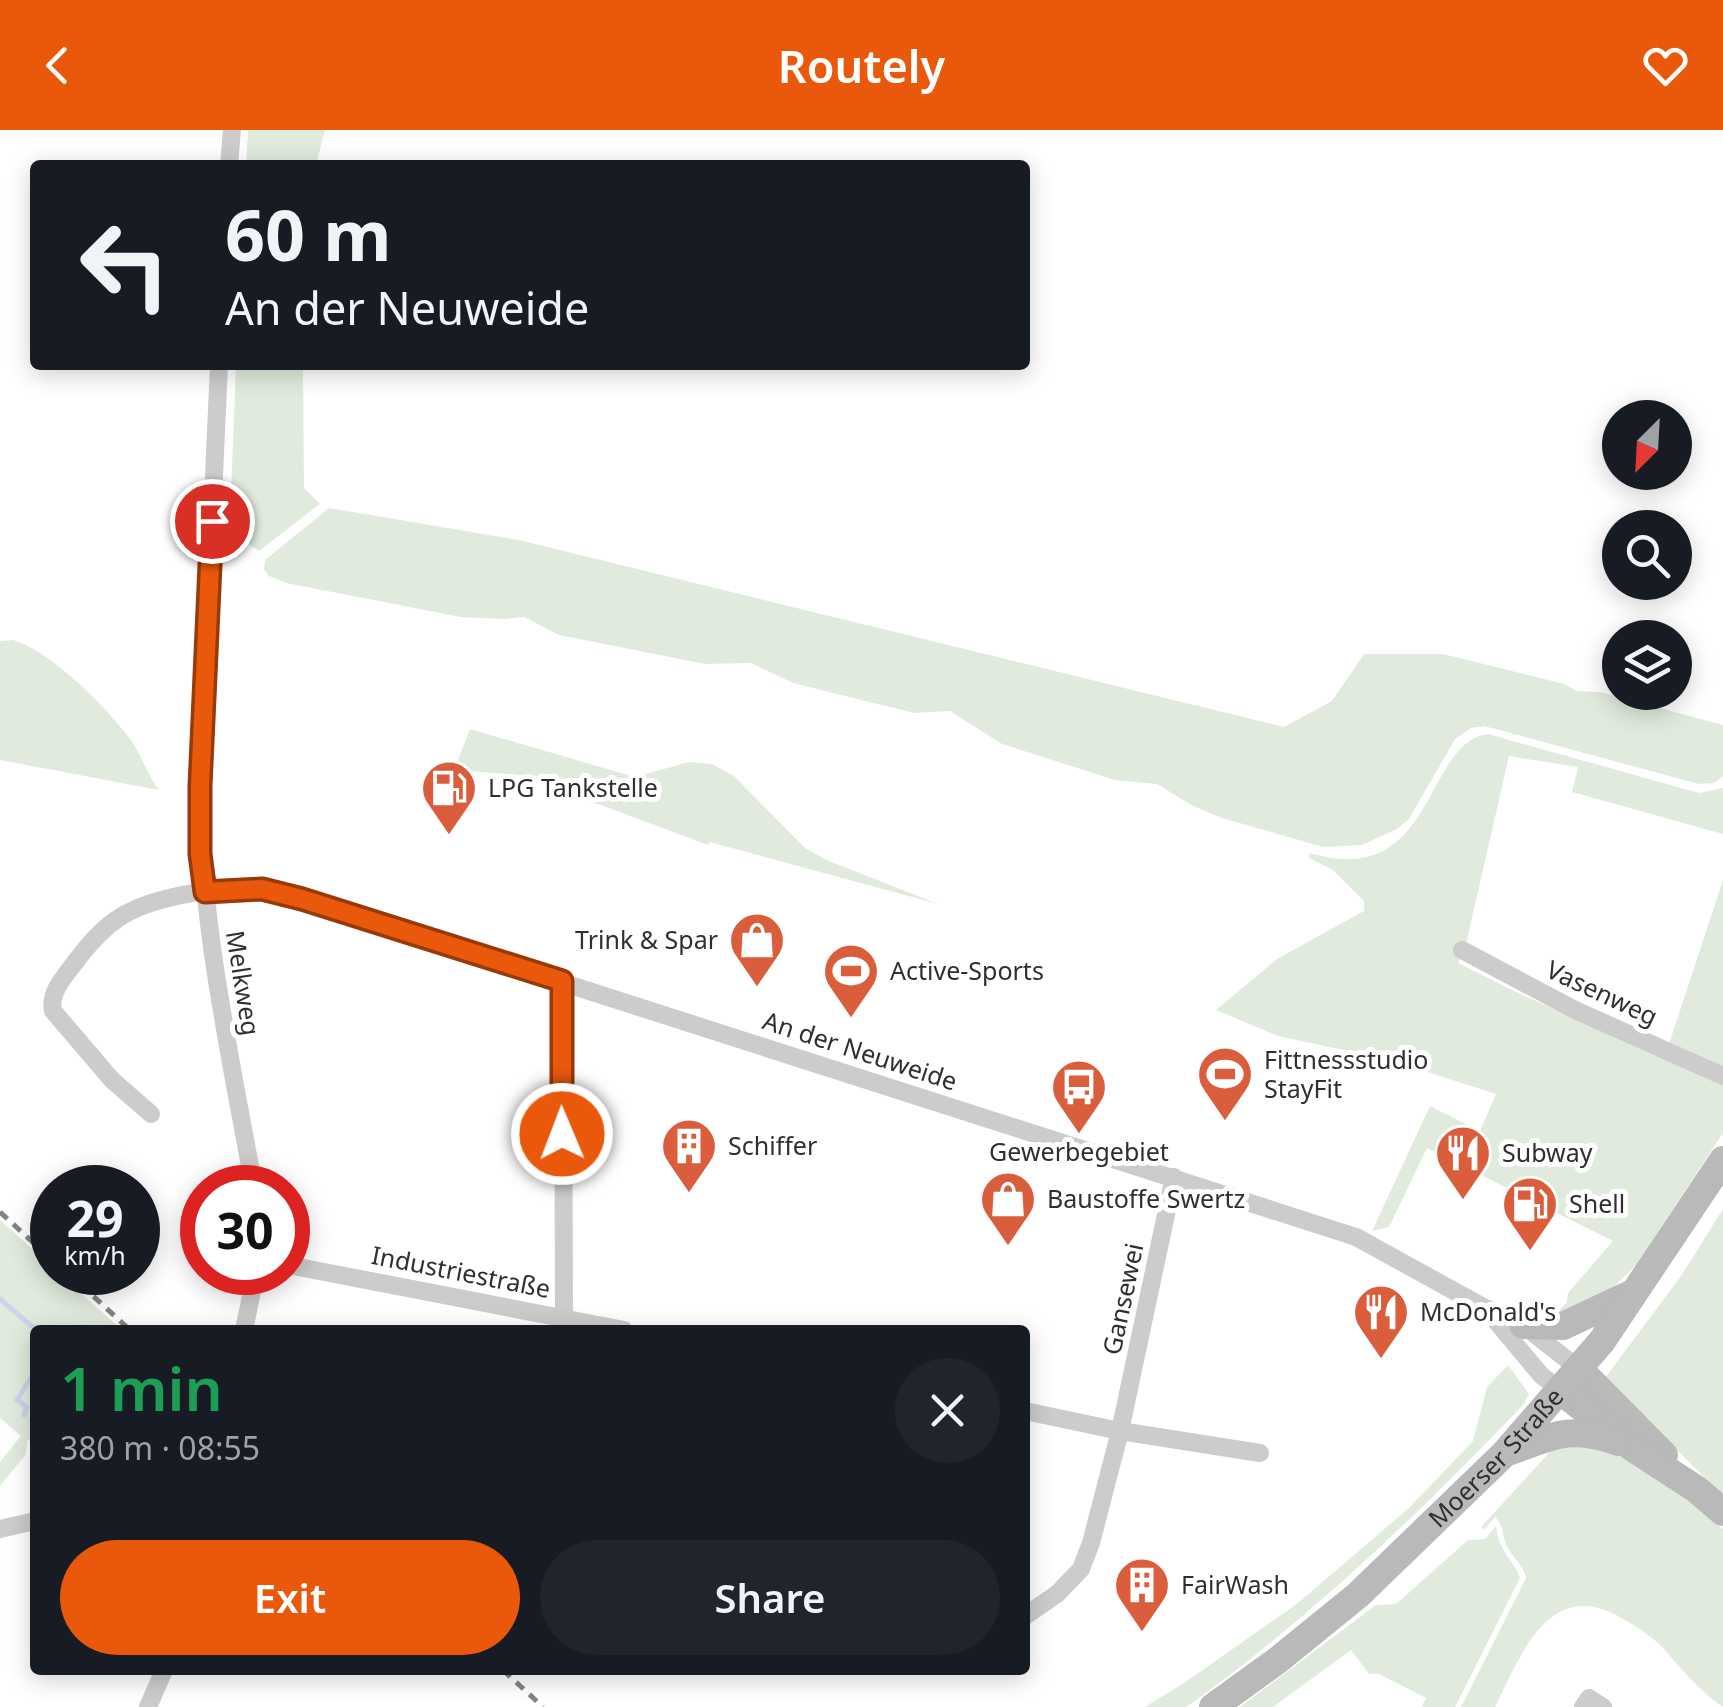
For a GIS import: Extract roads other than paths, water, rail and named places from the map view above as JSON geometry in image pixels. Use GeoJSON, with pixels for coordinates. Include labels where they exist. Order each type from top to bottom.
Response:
{"type":"FeatureCollection","features":[{"type":"Feature","properties":{"kind":"main road","name":"Moerser Straße"},"geometry":{"type":"LineString","coordinates":[[1213,1707],[1358,1595],[1505,1453],[1579,1369],[1723,1160]]}},
{"type":"Feature","properties":{"kind":"main road"},"geometry":{"type":"LineString","coordinates":[[1522,1324],[1563,1326],[1634,1292]]}},
{"type":"Feature","properties":{"kind":"main road"},"geometry":{"type":"LineString","coordinates":[[1579,1369],[1723,1512]]}},
{"type":"Feature","properties":{"kind":"main road"},"geometry":{"type":"LineString","coordinates":[[1560,1391],[1633,1448],[1696,1489]]}},
{"type":"Feature","properties":{"kind":"main road"},"geometry":{"type":"LineString","coordinates":[[1505,1453],[1566,1432],[1591,1432],[1633,1448]]}},
{"type":"Feature","properties":{"kind":"street"},"geometry":{"type":"LineString","coordinates":[[229,160],[232,130]]}},
{"type":"Feature","properties":{"kind":"street","name":"Melkweg"},"geometry":{"type":"LineString","coordinates":[[219,370],[200,854],[210,948],[250,1165]]}},
{"type":"Feature","properties":{"kind":"street","name":"An der Neuweide"},"geometry":{"type":"LineString","coordinates":[[151,1114],[112,1080],[52,1012],[50,1001],[89,944],[124,914],[205,892],[262,889],[562,981],[1356,1237],[1484,1308],[1522,1324],[1579,1369]]}},
{"type":"Feature","properties":{"kind":"street","name":"Vasenweg"},"geometry":{"type":"LineString","coordinates":[[1462,950],[1575,1010],[1723,1076]]}},
{"type":"Feature","properties":{"kind":"street"},"geometry":{"type":"LineString","coordinates":[[562,981],[564,1318]]}},
{"type":"Feature","properties":{"kind":"street","name":"Gansewei"},"geometry":{"type":"LineString","coordinates":[[1030,1613],[1057,1594],[1081,1569],[1120,1431],[1174,1177]]}},
{"type":"Feature","properties":{"kind":"street","name":"Industriestraße"},"geometry":{"type":"LineString","coordinates":[[310,1268],[599,1325]]}},
{"type":"Feature","properties":{"kind":"street"},"geometry":{"type":"LineString","coordinates":[[245,1325],[251,1295]]}},
{"type":"Feature","properties":{"kind":"street","name":"An der Neuweide"},"geometry":{"type":"LineString","coordinates":[[1484,1308],[1560,1391]]}},
{"type":"Feature","properties":{"kind":"street"},"geometry":{"type":"LineString","coordinates":[[1030,1413],[1260,1453]]}},
{"type":"Feature","properties":{"kind":"street"},"geometry":{"type":"LineString","coordinates":[[0,1529],[30,1522]]}},
{"type":"Feature","properties":{"kind":"street"},"geometry":{"type":"LineString","coordinates":[[148,1707],[162,1675]]}},
{"type":"Feature","properties":{"kind":"street"},"geometry":{"type":"LineString","coordinates":[[1583,1707],[1589,1698],[1603,1707]]}},
{"type":"Feature","properties":{"kind":"waterway"},"geometry":{"type":"LineString","coordinates":[[0,1299],[30,1325]]}},
{"type":"Feature","properties":{"kind":"waterway"},"geometry":{"type":"LineString","coordinates":[[24,1415],[27,1407],[17,1400],[30,1379]]}},
{"type":"Feature","properties":{"kind":"railway"},"geometry":{"type":"LineString","coordinates":[[0,1212],[30,1240]]}},
{"type":"Feature","properties":{"kind":"railway"},"geometry":{"type":"LineString","coordinates":[[92,1295],[125,1325]]}},
{"type":"Feature","properties":{"kind":"railway"},"geometry":{"type":"LineString","coordinates":[[508,1675],[543,1707]]}},
{"type":"Feature","properties":{"kind":"place","name":"LPG Tankstelle"},"geometry":{"type":"Point","coordinates":[449,837]}},
{"type":"Feature","properties":{"kind":"place","name":"Trink & Spar"},"geometry":{"type":"Point","coordinates":[757,989]}},
{"type":"Feature","properties":{"kind":"place","name":"Active-Sports"},"geometry":{"type":"Point","coordinates":[851,1020]}},
{"type":"Feature","properties":{"kind":"place","name":"Fittnessstudio StayFit"},"geometry":{"type":"Point","coordinates":[1225,1123]}},
{"type":"Feature","properties":{"kind":"place","name":"Gewerbegebiet"},"geometry":{"type":"Point","coordinates":[1079,1136]}},
{"type":"Feature","properties":{"kind":"place","name":"Schiffer"},"geometry":{"type":"Point","coordinates":[689,1195]}},
{"type":"Feature","properties":{"kind":"place","name":"Subway"},"geometry":{"type":"Point","coordinates":[1463,1202]}},
{"type":"Feature","properties":{"kind":"place","name":"Baustoffe Swertz"},"geometry":{"type":"Point","coordinates":[1008,1248]}},
{"type":"Feature","properties":{"kind":"place","name":"Shell"},"geometry":{"type":"Point","coordinates":[1530,1253]}},
{"type":"Feature","properties":{"kind":"place","name":"McDonald's"},"geometry":{"type":"Point","coordinates":[1381,1361]}},
{"type":"Feature","properties":{"kind":"place","name":"FairWash"},"geometry":{"type":"Point","coordinates":[1142,1634]}}]}
